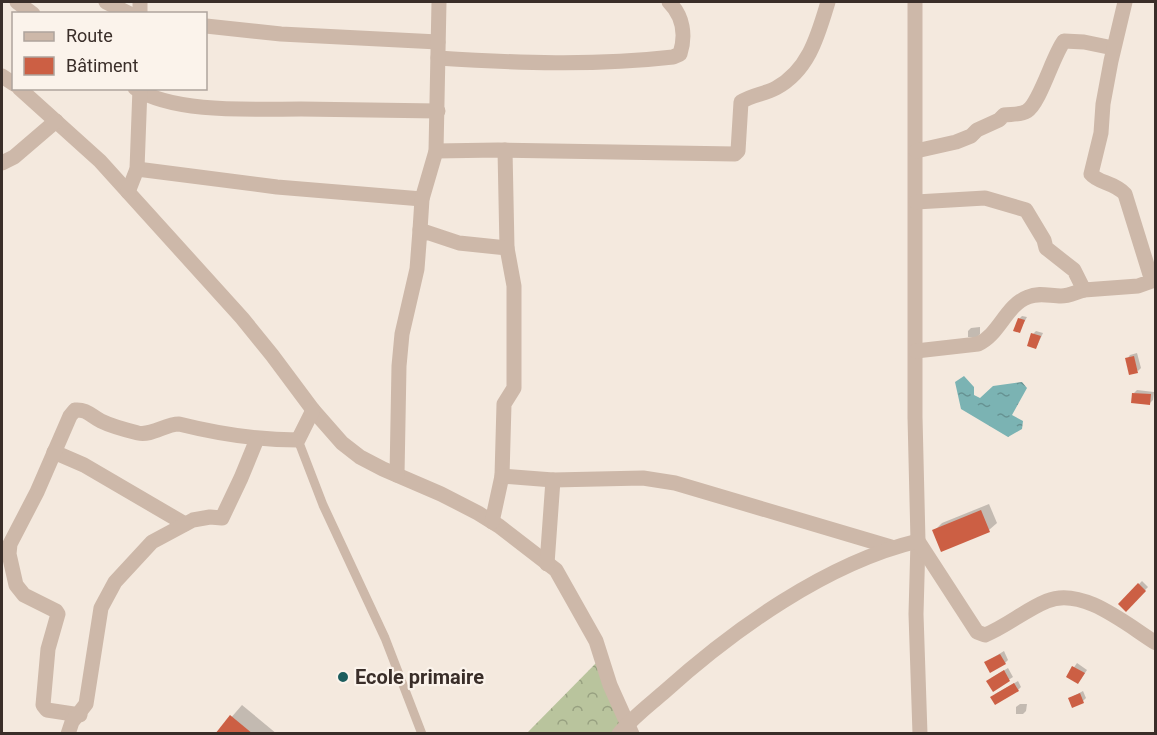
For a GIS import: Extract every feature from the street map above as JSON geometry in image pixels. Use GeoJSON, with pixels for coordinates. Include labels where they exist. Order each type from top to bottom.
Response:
{"type":"FeatureCollection","features":[{"type":"Feature","properties":{"kind":"street"},"geometry":{"type":"LineString","coordinates":[[17,2],[30,12]]}},
{"type":"Feature","properties":{"kind":"street"},"geometry":{"type":"LineString","coordinates":[[106,2],[126,12]]}},
{"type":"Feature","properties":{"kind":"street"},"geometry":{"type":"LineString","coordinates":[[397,475],[399,366],[402,334],[417,269],[422,199],[436,151],[439,2]]}},
{"type":"Feature","properties":{"kind":"street"},"geometry":{"type":"LineString","coordinates":[[438,58],[538,64],[624,62],[673,57],[680,54],[684,34],[682,24],[669,2]]}},
{"type":"Feature","properties":{"kind":"street"},"geometry":{"type":"LineString","coordinates":[[436,151],[735,154],[738,151],[741,102],[765,94],[787,82],[813,49],[828,2]]}},
{"type":"Feature","properties":{"kind":"street"},"geometry":{"type":"LineString","coordinates":[[915,2],[918,541],[916,614],[920,734]]}},
{"type":"Feature","properties":{"kind":"street"},"geometry":{"type":"LineString","coordinates":[[916,351],[978,344],[987,340],[1015,306],[1028,297],[1041,294],[1069,295],[1084,290],[1138,286],[1154,281],[1125,194],[1118,186],[1094,178],[1091,174],[1101,133],[1103,104],[1113,48],[1125,2]]}},
{"type":"Feature","properties":{"kind":"street"},"geometry":{"type":"LineString","coordinates":[[207,26],[281,34],[438,42]]}},
{"type":"Feature","properties":{"kind":"street"},"geometry":{"type":"LineString","coordinates":[[916,151],[956,142],[971,136],[977,130],[999,120],[1004,115],[1022,114],[1029,111],[1064,41],[1084,42],[1113,48]]}},
{"type":"Feature","properties":{"kind":"street"},"geometry":{"type":"LineString","coordinates":[[21,90],[100,161],[242,318],[313,410],[342,443],[360,457],[441,494],[492,522],[556,570],[589,626],[626,731],[695,664],[772,609],[844,566],[891,548],[918,541]]}},
{"type":"Feature","properties":{"kind":"street"},"geometry":{"type":"LineString","coordinates":[[128,192],[137,169],[138,90],[183,105],[244,109],[438,111]]}},
{"type":"Feature","properties":{"kind":"street"},"geometry":{"type":"LineString","coordinates":[[2,163],[14,157],[56,121]]}},
{"type":"Feature","properties":{"kind":"street"},"geometry":{"type":"LineString","coordinates":[[492,522],[502,476],[504,404],[514,388],[514,286],[507,248],[505,150]]}},
{"type":"Feature","properties":{"kind":"street"},"geometry":{"type":"LineString","coordinates":[[137,169],[277,187],[422,199]]}},
{"type":"Feature","properties":{"kind":"street"},"geometry":{"type":"LineString","coordinates":[[916,202],[985,198],[1026,210],[1044,240],[1046,248],[1074,270],[1084,290]]}},
{"type":"Feature","properties":{"kind":"street"},"geometry":{"type":"LineString","coordinates":[[420,230],[459,243],[507,248]]}},
{"type":"Feature","properties":{"kind":"street"},"geometry":{"type":"LineString","coordinates":[[80,715],[47,710],[43,705],[48,649],[58,614],[24,595],[16,585],[9,554],[10,544],[70,416],[75,410],[82,409],[101,421],[139,433],[147,433],[170,424],[179,424],[257,439],[298,440],[313,410]]}},
{"type":"Feature","properties":{"kind":"street"},"geometry":{"type":"LineString","coordinates":[[68,734],[72,722],[80,715],[86,704],[102,608],[115,582],[152,542],[193,520],[224,516],[257,439]]}},
{"type":"Feature","properties":{"kind":"street"},"geometry":{"type":"LineString","coordinates":[[54,452],[84,465],[185,524]]}},
{"type":"Feature","properties":{"kind":"street"},"geometry":{"type":"LineString","coordinates":[[502,476],[553,480],[644,478],[675,483],[891,548]]}},
{"type":"Feature","properties":{"kind":"street"},"geometry":{"type":"LineString","coordinates":[[548,564],[553,480]]}},
{"type":"Feature","properties":{"kind":"street"},"geometry":{"type":"LineString","coordinates":[[918,541],[977,632],[985,635],[1048,600],[1066,598],[1088,601],[1155,643]]}},
{"type":"Feature","properties":{"kind":"lane"},"geometry":{"type":"LineString","coordinates":[[298,440],[322,505],[385,638],[422,734]]}},
{"type":"Feature","properties":{"kind":"green space"},"geometry":{"type":"Polygon","coordinates":[[[599,660],[628,733],[526,734],[599,660]]]}},
{"type":"Feature","properties":{"kind":"water"},"geometry":{"type":"Polygon","coordinates":[[[964,376],[974,387],[974,395],[980,398],[993,386],[1022,382],[1027,388],[1012,415],[1023,421],[1022,429],[1008,437],[961,409],[955,382],[964,376]]]}},
{"type":"Feature","properties":{"kind":"building"},"geometry":{"type":"Polygon","coordinates":[[[1018,318],[1025,320],[1020,333],[1013,331],[1018,318]]]}},
{"type":"Feature","properties":{"kind":"building"},"geometry":{"type":"Polygon","coordinates":[[[1031,333],[1041,336],[1036,349],[1027,346],[1031,333]]]}},
{"type":"Feature","properties":{"kind":"building"},"geometry":{"type":"Polygon","coordinates":[[[1134,356],[1138,373],[1129,375],[1125,358],[1134,356]]]}},
{"type":"Feature","properties":{"kind":"building"},"geometry":{"type":"Polygon","coordinates":[[[1132,393],[1151,394],[1150,405],[1131,403],[1132,393]]]}},
{"type":"Feature","properties":{"kind":"building"},"geometry":{"type":"Polygon","coordinates":[[[981,510],[990,532],[941,552],[932,530],[981,510]]]}},
{"type":"Feature","properties":{"kind":"building"},"geometry":{"type":"Polygon","coordinates":[[[1138,583],[1146,591],[1126,612],[1118,604],[1138,583]]]}},
{"type":"Feature","properties":{"kind":"building"},"geometry":{"type":"Polygon","coordinates":[[[1000,654],[1006,664],[990,673],[984,662],[1000,654]]]}},
{"type":"Feature","properties":{"kind":"building"},"geometry":{"type":"Polygon","coordinates":[[[1072,666],[1085,673],[1078,684],[1066,677],[1072,666]]]}},
{"type":"Feature","properties":{"kind":"building"},"geometry":{"type":"Polygon","coordinates":[[[1004,670],[1010,681],[993,692],[986,681],[1004,670]]]}},
{"type":"Feature","properties":{"kind":"building"},"geometry":{"type":"Polygon","coordinates":[[[1014,683],[1019,691],[995,705],[990,697],[1014,683]]]}},
{"type":"Feature","properties":{"kind":"building"},"geometry":{"type":"Polygon","coordinates":[[[1080,693],[1084,703],[1072,708],[1068,698],[1080,693]]]}},
{"type":"Feature","properties":{"kind":"building"},"geometry":{"type":"Polygon","coordinates":[[[230,715],[253,734],[215,734],[230,715]]]}},
{"type":"Feature","properties":{"kind":"place","name":"Ecole primaire"},"geometry":{"type":"Point","coordinates":[343,677]}}]}
